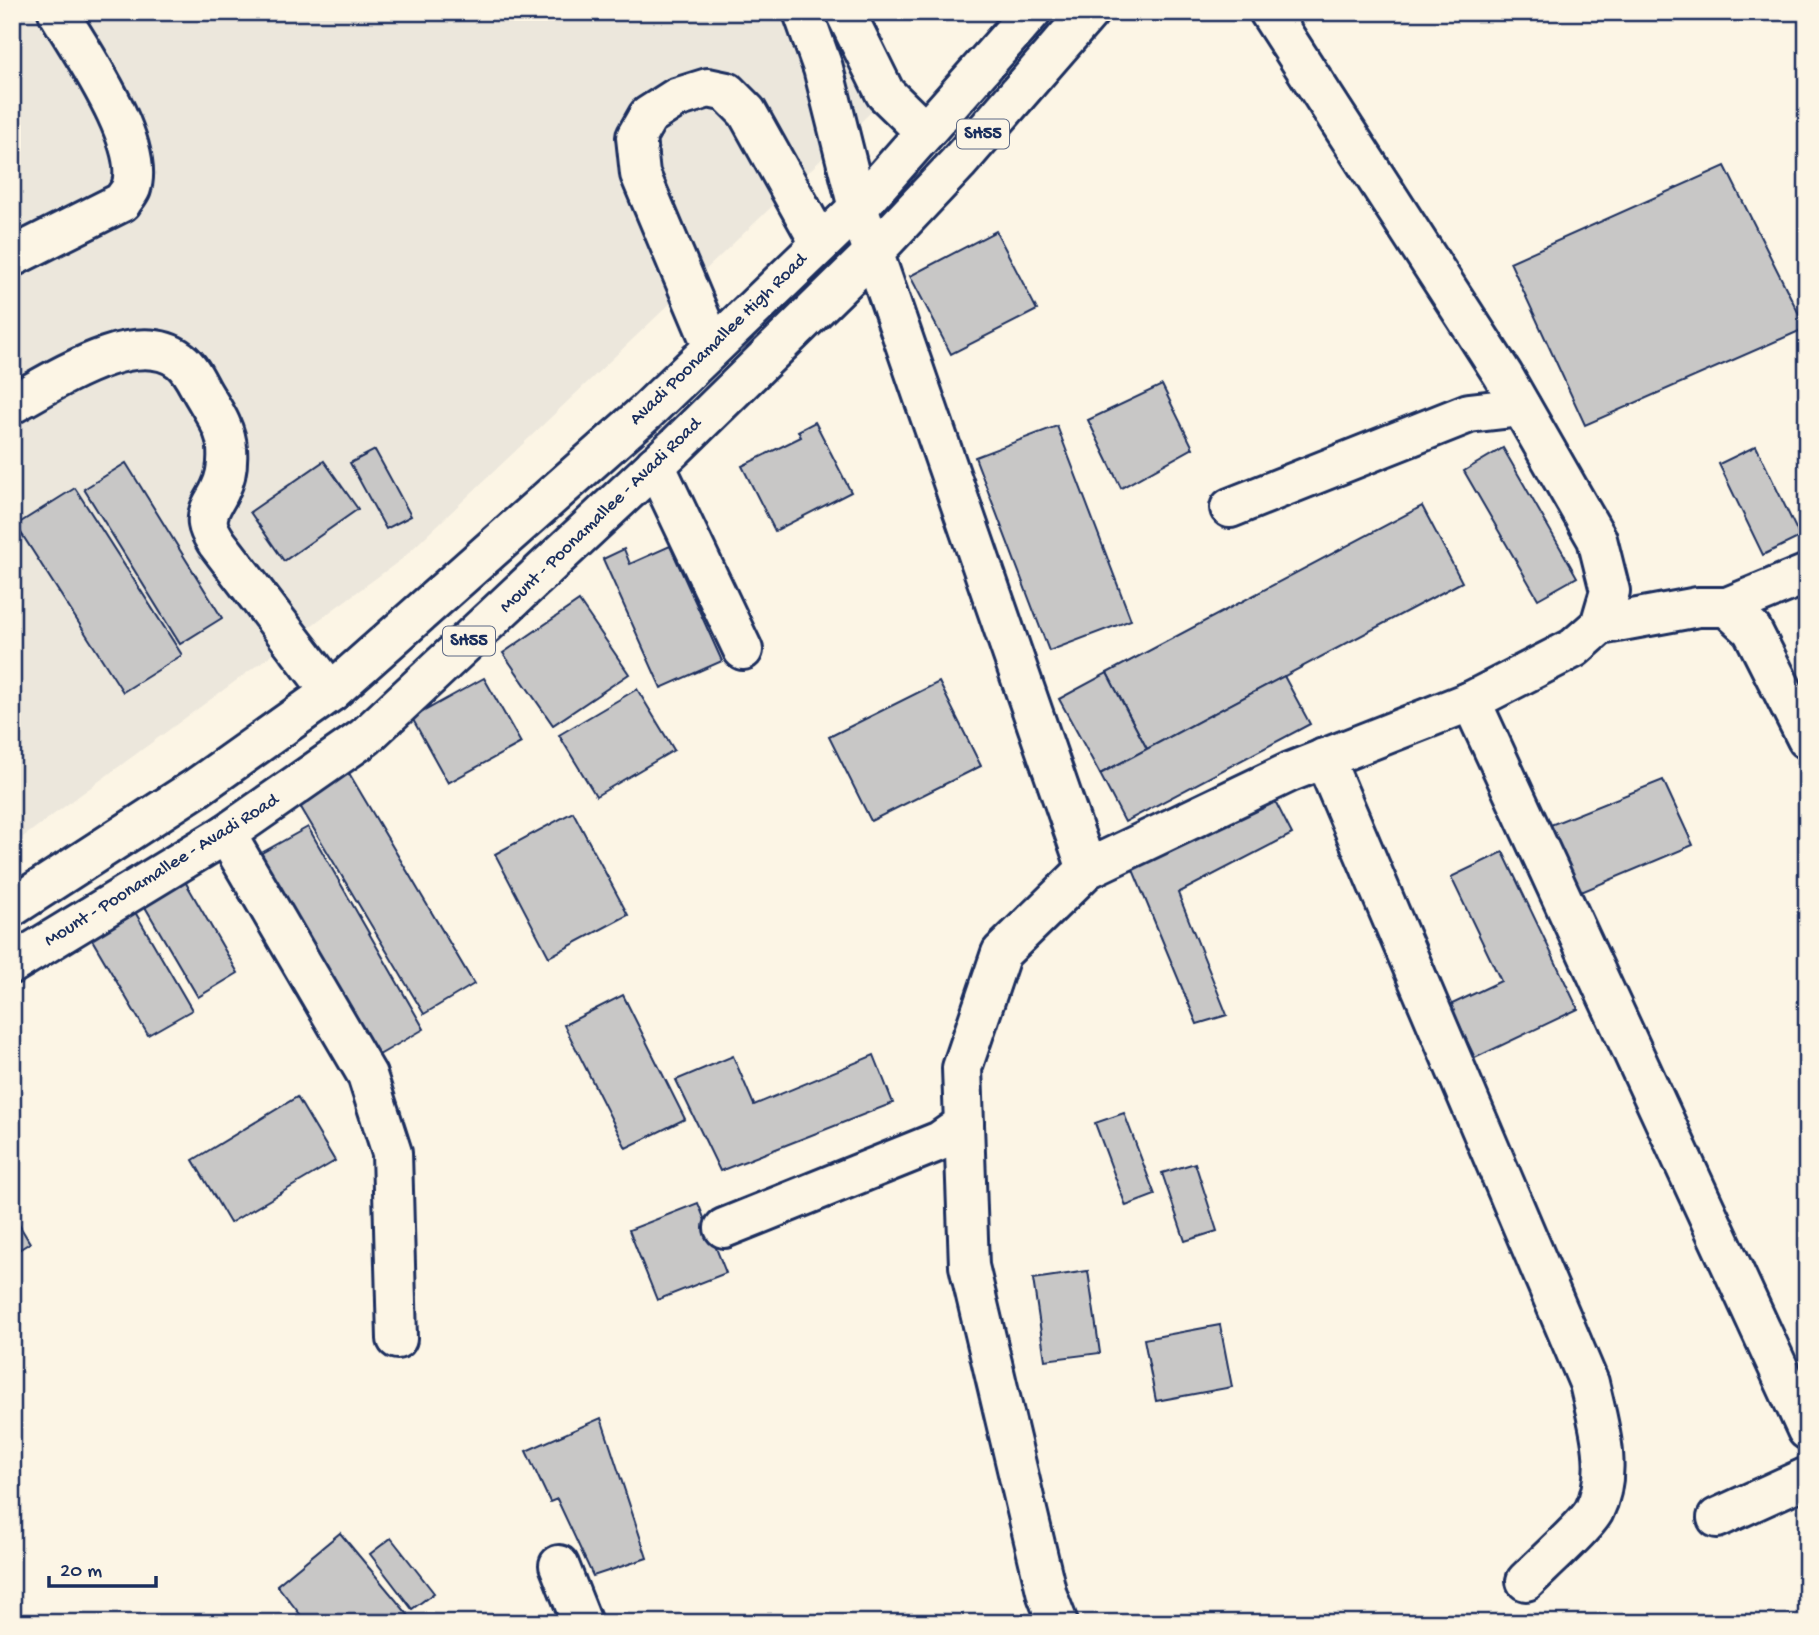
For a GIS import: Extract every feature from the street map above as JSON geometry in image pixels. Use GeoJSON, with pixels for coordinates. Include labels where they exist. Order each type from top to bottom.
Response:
{"type":"FeatureCollection","features":[{"type":"Feature","properties":{"kind":"street"},"geometry":{"type":"LineString","coordinates":[[12,257],[122,202],[131,188],[132,166],[119,115],[58,12]]}},
{"type":"Feature","properties":{"kind":"street"},"geometry":{"type":"LineString","coordinates":[[803,12],[823,68],[858,208],[1087,869]]}},
{"type":"Feature","properties":{"kind":"street"},"geometry":{"type":"LineString","coordinates":[[845,12],[885,93],[925,132]]}},
{"type":"Feature","properties":{"kind":"street","name":"Avadi Poonamallee High Road"},"geometry":{"type":"LineString","coordinates":[[331,692],[644,414],[712,345],[858,208],[1031,12]]}},
{"type":"Feature","properties":{"kind":"street","name":"Mount - Poonamallee - Avadi Road"},"geometry":{"type":"LineString","coordinates":[[12,964],[226,834],[365,737],[655,465],[874,253],[958,163],[1089,12]]}},
{"type":"Feature","properties":{"kind":"street"},"geometry":{"type":"LineString","coordinates":[[1269,12],[1521,407],[1597,539],[1610,591],[1600,625]]}},
{"type":"Feature","properties":{"kind":"street"},"geometry":{"type":"LineString","coordinates":[[712,345],[640,174],[636,137],[648,116],[676,97],[708,88],[727,92],[747,112],[820,243]]}},
{"type":"Feature","properties":{"kind":"street"},"geometry":{"type":"LineString","coordinates":[[12,404],[106,356],[138,349],[159,351],[183,364],[221,426],[227,447],[226,469],[220,491],[209,510],[208,526],[217,543],[331,692]]}},
{"type":"Feature","properties":{"kind":"street"},"geometry":{"type":"LineString","coordinates":[[1230,508],[1469,413],[1521,407]]}},
{"type":"Feature","properties":{"kind":"street"},"geometry":{"type":"LineString","coordinates":[[655,465],[743,650]]}},
{"type":"Feature","properties":{"kind":"street"},"geometry":{"type":"LineString","coordinates":[[1058,1623],[1047,1595],[969,1266],[962,1068],[1001,953],[1087,869],[1324,758],[1471,701],[1574,648],[1600,625],[1698,607],[1727,607],[1807,574]]}},
{"type":"Feature","properties":{"kind":"street"},"geometry":{"type":"LineString","coordinates":[[1727,607],[1752,631],[1807,739]]}},
{"type":"Feature","properties":{"kind":"street","name":"SH55"},"geometry":{"type":"LineString","coordinates":[[12,907],[196,788],[331,692]]}},
{"type":"Feature","properties":{"kind":"street"},"geometry":{"type":"LineString","coordinates":[[1471,701],[1807,1430]]}},
{"type":"Feature","properties":{"kind":"street"},"geometry":{"type":"LineString","coordinates":[[1324,758],[1589,1383],[1601,1437],[1604,1477],[1593,1512],[1525,1581]]}},
{"type":"Feature","properties":{"kind":"street"},"geometry":{"type":"LineString","coordinates":[[226,834],[368,1075],[392,1153],[397,1339]]}},
{"type":"Feature","properties":{"kind":"street"},"geometry":{"type":"LineString","coordinates":[[724,1228],[940,1140],[964,1124]]}},
{"type":"Feature","properties":{"kind":"street"},"geometry":{"type":"LineString","coordinates":[[1717,1518],[1807,1477]]}},
{"type":"Feature","properties":{"kind":"street"},"geometry":{"type":"LineString","coordinates":[[559,1565],[582,1623]]}},
{"type":"Feature","properties":{"kind":"shaded area"},"geometry":{"type":"Polygon","coordinates":[[[12,12],[844,12],[889,95],[402,559],[12,845],[12,12]]]}},
{"type":"Feature","properties":{"kind":"building"},"geometry":{"type":"Polygon","coordinates":[[[1725,166],[1806,328],[1585,425],[1510,262],[1725,166]]]}},
{"type":"Feature","properties":{"kind":"building"},"geometry":{"type":"Polygon","coordinates":[[[996,231],[1037,310],[951,354],[910,276],[996,231]]]}},
{"type":"Feature","properties":{"kind":"building"},"geometry":{"type":"Polygon","coordinates":[[[1162,385],[1193,448],[1121,488],[1088,420],[1162,385]]]}},
{"type":"Feature","properties":{"kind":"building"},"geometry":{"type":"Polygon","coordinates":[[[815,422],[851,492],[775,531],[742,466],[801,437],[798,431],[815,422]]]}},
{"type":"Feature","properties":{"kind":"building"},"geometry":{"type":"Polygon","coordinates":[[[1057,426],[1131,620],[1049,651],[975,457],[1057,426]]]}},
{"type":"Feature","properties":{"kind":"building"},"geometry":{"type":"Polygon","coordinates":[[[1756,446],[1800,537],[1763,555],[1719,464],[1756,446]]]}},
{"type":"Feature","properties":{"kind":"building"},"geometry":{"type":"Polygon","coordinates":[[[1503,448],[1577,577],[1538,599],[1464,471],[1503,448]]]}},
{"type":"Feature","properties":{"kind":"building"},"geometry":{"type":"Polygon","coordinates":[[[375,450],[411,516],[386,529],[350,463],[375,450]]]}},
{"type":"Feature","properties":{"kind":"building"},"geometry":{"type":"Polygon","coordinates":[[[324,461],[358,509],[284,561],[250,512],[324,461]]]}},
{"type":"Feature","properties":{"kind":"building"},"geometry":{"type":"Polygon","coordinates":[[[126,463],[222,618],[180,644],[84,489],[126,463]]]}},
{"type":"Feature","properties":{"kind":"building"},"geometry":{"type":"Polygon","coordinates":[[[75,488],[182,655],[123,692],[16,525],[75,488]]]}},
{"type":"Feature","properties":{"kind":"building"},"geometry":{"type":"Polygon","coordinates":[[[1422,506],[1462,582],[1147,749],[1107,673],[1422,506]]]}},
{"type":"Feature","properties":{"kind":"building"},"geometry":{"type":"Polygon","coordinates":[[[670,546],[722,661],[661,688],[603,559],[624,549],[630,564],[670,546]]]}},
{"type":"Feature","properties":{"kind":"building"},"geometry":{"type":"Polygon","coordinates":[[[579,601],[629,674],[553,725],[503,653],[579,601]]]}},
{"type":"Feature","properties":{"kind":"building"},"geometry":{"type":"Polygon","coordinates":[[[1107,673],[1147,749],[1100,774],[1059,699],[1107,673]]]}},
{"type":"Feature","properties":{"kind":"building"},"geometry":{"type":"Polygon","coordinates":[[[1284,676],[1310,724],[1125,822],[1100,774],[1284,676]]]}},
{"type":"Feature","properties":{"kind":"building"},"geometry":{"type":"Polygon","coordinates":[[[484,678],[521,743],[448,783],[412,718],[484,678]]]}},
{"type":"Feature","properties":{"kind":"building"},"geometry":{"type":"Polygon","coordinates":[[[939,682],[981,766],[871,821],[829,737],[939,682]]]}},
{"type":"Feature","properties":{"kind":"building"},"geometry":{"type":"Polygon","coordinates":[[[637,689],[674,750],[596,796],[559,735],[637,689]]]}},
{"type":"Feature","properties":{"kind":"building"},"geometry":{"type":"Polygon","coordinates":[[[343,763],[474,984],[424,1014],[293,794],[343,763]]]}},
{"type":"Feature","properties":{"kind":"building"},"geometry":{"type":"Polygon","coordinates":[[[1663,780],[1693,845],[1579,893],[1548,826],[1663,780]]]}},
{"type":"Feature","properties":{"kind":"building"},"geometry":{"type":"Polygon","coordinates":[[[1271,793],[1292,834],[1178,893],[1227,1015],[1197,1024],[1131,865],[1271,793]]]}},
{"type":"Feature","properties":{"kind":"building"},"geometry":{"type":"Polygon","coordinates":[[[573,812],[628,915],[549,957],[495,854],[573,812]]]}},
{"type":"Feature","properties":{"kind":"building"},"geometry":{"type":"Polygon","coordinates":[[[308,827],[424,1029],[367,1062],[251,859],[308,827]]]}},
{"type":"Feature","properties":{"kind":"building"},"geometry":{"type":"Polygon","coordinates":[[[1503,852],[1578,1009],[1475,1058],[1450,1005],[1501,981],[1451,877],[1503,852]]]}},
{"type":"Feature","properties":{"kind":"building"},"geometry":{"type":"Polygon","coordinates":[[[179,871],[238,973],[198,997],[138,895],[179,871]]]}},
{"type":"Feature","properties":{"kind":"building"},"geometry":{"type":"Polygon","coordinates":[[[128,900],[192,1010],[148,1035],[84,926],[128,900]]]}},
{"type":"Feature","properties":{"kind":"building"},"geometry":{"type":"Polygon","coordinates":[[[623,995],[685,1119],[626,1148],[564,1025],[623,995]]]}},
{"type":"Feature","properties":{"kind":"building"},"geometry":{"type":"Polygon","coordinates":[[[874,1055],[893,1103],[720,1171],[676,1080],[733,1056],[754,1105],[874,1055]]]}},
{"type":"Feature","properties":{"kind":"building"},"geometry":{"type":"Polygon","coordinates":[[[297,1097],[335,1161],[230,1223],[193,1160],[297,1097]]]}},
{"type":"Feature","properties":{"kind":"building"},"geometry":{"type":"Polygon","coordinates":[[[1124,1113],[1155,1195],[1126,1206],[1095,1123],[1124,1113]]]}},
{"type":"Feature","properties":{"kind":"building"},"geometry":{"type":"Polygon","coordinates":[[[1195,1163],[1217,1231],[1185,1241],[1162,1173],[1195,1163]]]}},
{"type":"Feature","properties":{"kind":"building"},"geometry":{"type":"Polygon","coordinates":[[[698,1203],[726,1273],[657,1300],[629,1230],[698,1203]]]}},
{"type":"Feature","properties":{"kind":"building"},"geometry":{"type":"Polygon","coordinates":[[[12,1213],[30,1243],[12,1254],[12,1213]]]}},
{"type":"Feature","properties":{"kind":"building"},"geometry":{"type":"Polygon","coordinates":[[[1088,1271],[1100,1353],[1045,1360],[1033,1279],[1088,1271]]]}},
{"type":"Feature","properties":{"kind":"building"},"geometry":{"type":"Polygon","coordinates":[[[1220,1325],[1232,1387],[1156,1401],[1144,1339],[1220,1325]]]}},
{"type":"Feature","properties":{"kind":"building"},"geometry":{"type":"Polygon","coordinates":[[[601,1418],[647,1558],[593,1576],[557,1499],[550,1502],[526,1451],[601,1418]]]}},
{"type":"Feature","properties":{"kind":"building"},"geometry":{"type":"Polygon","coordinates":[[[340,1533],[415,1623],[307,1623],[277,1585],[340,1533]]]}},
{"type":"Feature","properties":{"kind":"building"},"geometry":{"type":"Polygon","coordinates":[[[391,1538],[434,1593],[412,1609],[370,1554],[391,1538]]]}}]}
